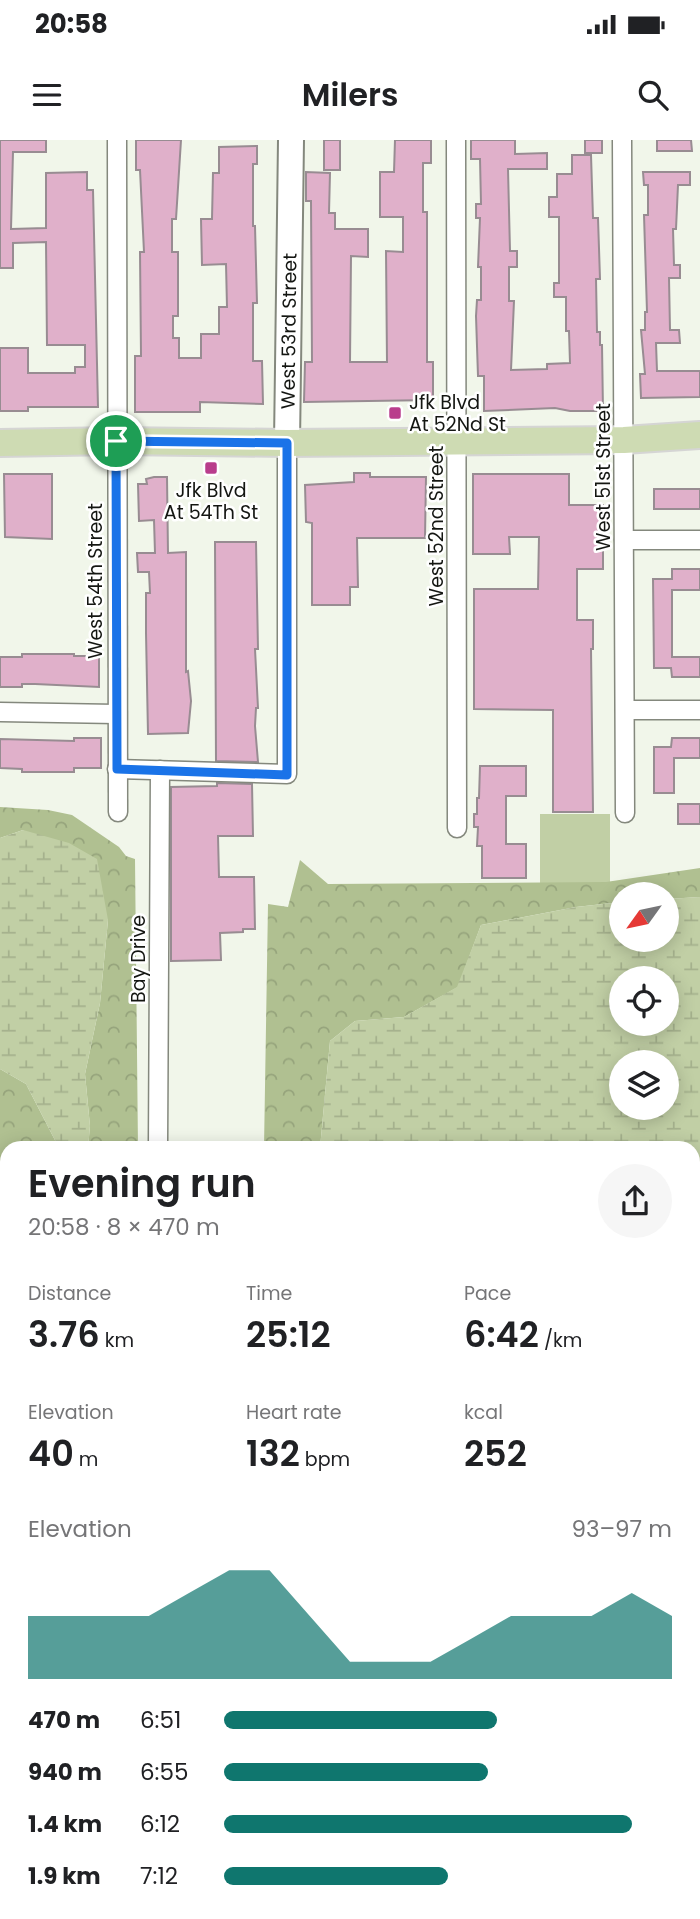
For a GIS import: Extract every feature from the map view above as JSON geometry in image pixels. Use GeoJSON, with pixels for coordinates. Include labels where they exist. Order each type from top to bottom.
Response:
{"type":"FeatureCollection","features":[{"type":"Feature","properties":{"kind":"main road"},"geometry":{"type":"LineString","coordinates":[[0,443],[624,440],[700,435]]}},
{"type":"Feature","properties":{"kind":"street","name":"West 54th Street"},"geometry":{"type":"LineString","coordinates":[[117,140],[118,812]]}},
{"type":"Feature","properties":{"kind":"street","name":"West 53rd Street"},"geometry":{"type":"LineString","coordinates":[[160,770],[287,775],[291,140]]}},
{"type":"Feature","properties":{"kind":"street","name":"West 52nd Street"},"geometry":{"type":"LineString","coordinates":[[456,140],[457,828]]}},
{"type":"Feature","properties":{"kind":"street","name":"West 51st Street"},"geometry":{"type":"LineString","coordinates":[[622,140],[625,813]]}},
{"type":"Feature","properties":{"kind":"street"},"geometry":{"type":"LineString","coordinates":[[624,540],[700,540]]}},
{"type":"Feature","properties":{"kind":"street"},"geometry":{"type":"LineString","coordinates":[[625,710],[700,710]]}},
{"type":"Feature","properties":{"kind":"street"},"geometry":{"type":"LineString","coordinates":[[0,712],[117,714]]}},
{"type":"Feature","properties":{"kind":"street"},"geometry":{"type":"LineString","coordinates":[[117,769],[160,770]]}},
{"type":"Feature","properties":{"kind":"street","name":"Bay Drive"},"geometry":{"type":"LineString","coordinates":[[158,1141],[160,770]]}},
{"type":"Feature","properties":{"kind":"green space"},"geometry":{"type":"Polygon","coordinates":[[[0,807],[48,810],[72,815],[119,847],[126,856],[135,859],[138,1141],[89,1141],[90,1126],[85,1074],[100,1003],[108,920],[23,830],[0,838],[0,807]]]}},
{"type":"Feature","properties":{"kind":"green space"},"geometry":{"type":"Polygon","coordinates":[[[540,814],[610,814],[609,883],[540,883],[540,814]]]}},
{"type":"Feature","properties":{"kind":"green space"},"geometry":{"type":"Polygon","coordinates":[[[23,830],[69,843],[97,859],[108,920],[100,1003],[85,1074],[90,1126],[89,1141],[55,1141],[26,1084],[0,1069],[0,838],[23,830]]]}},
{"type":"Feature","properties":{"kind":"green space"},"geometry":{"type":"Polygon","coordinates":[[[300,860],[328,884],[606,882],[700,868],[700,897],[679,898],[679,882],[609,882],[609,903],[481,925],[458,987],[404,1017],[355,1021],[330,1041],[321,1141],[264,1141],[268,904],[288,907],[300,860]]]}},
{"type":"Feature","properties":{"kind":"green space"},"geometry":{"type":"Polygon","coordinates":[[[700,897],[700,1141],[321,1141],[330,1041],[355,1021],[404,1017],[457,987],[481,925],[609,903],[609,952],[679,952],[679,898],[700,897]]]}},
{"type":"Feature","properties":{"kind":"green space"},"geometry":{"type":"Polygon","coordinates":[[[0,1069],[26,1084],[55,1141],[0,1141],[0,1069]]]}},
{"type":"Feature","properties":{"kind":"building"},"geometry":{"type":"Polygon","coordinates":[[[0,140],[46,140],[46,152],[13,152],[11,229],[46,228],[46,173],[87,172],[87,190],[93,190],[98,407],[28,407],[28,411],[0,411],[0,348],[28,348],[28,373],[75,373],[75,367],[85,367],[85,345],[47,345],[46,242],[13,243],[13,268],[0,268],[0,140]]]}},
{"type":"Feature","properties":{"kind":"building"},"geometry":{"type":"Polygon","coordinates":[[[136,140],[181,140],[176,219],[172,219],[172,252],[178,252],[178,316],[173,316],[173,338],[179,338],[179,358],[201,358],[201,334],[219,334],[219,307],[227,307],[226,264],[202,265],[201,219],[212,219],[213,173],[219,173],[219,147],[257,146],[257,164],[253,164],[257,303],[253,303],[253,361],[262,361],[263,404],[200,402],[200,412],[135,412],[135,356],[141,356],[140,252],[144,252],[140,170],[136,170],[136,140]]]}},
{"type":"Feature","properties":{"kind":"building"},"geometry":{"type":"Polygon","coordinates":[[[324,140],[340,140],[340,170],[324,170],[324,140]]]}},
{"type":"Feature","properties":{"kind":"building"},"geometry":{"type":"Polygon","coordinates":[[[395,140],[431,140],[431,163],[423,163],[423,212],[427,212],[427,362],[433,362],[433,400],[304,402],[305,362],[312,362],[311,201],[306,201],[306,172],[330,173],[329,213],[335,213],[335,229],[368,229],[368,257],[351,256],[350,362],[387,362],[386,251],[403,252],[403,217],[380,217],[380,172],[394,172],[395,140]]]}},
{"type":"Feature","properties":{"kind":"building"},"geometry":{"type":"Polygon","coordinates":[[[471,140],[515,140],[515,154],[547,153],[547,169],[508,169],[510,251],[517,251],[517,267],[509,267],[509,301],[514,301],[511,370],[547,369],[547,364],[570,363],[566,297],[554,297],[554,283],[559,283],[559,217],[549,217],[549,197],[557,197],[557,174],[572,174],[572,155],[591,155],[593,218],[598,218],[600,279],[596,279],[597,332],[600,332],[602,345],[603,411],[555,408],[484,411],[484,376],[478,376],[476,316],[477,300],[481,300],[481,267],[478,267],[480,218],[476,218],[476,204],[481,204],[480,159],[471,159],[471,140]]]}},
{"type":"Feature","properties":{"kind":"building"},"geometry":{"type":"Polygon","coordinates":[[[585,140],[602,140],[602,153],[585,153],[585,140]]]}},
{"type":"Feature","properties":{"kind":"building"},"geometry":{"type":"Polygon","coordinates":[[[657,140],[691,140],[692,151],[657,151],[657,140]]]}},
{"type":"Feature","properties":{"kind":"building"},"geometry":{"type":"Polygon","coordinates":[[[643,172],[690,172],[690,185],[678,185],[676,229],[673,229],[674,265],[680,265],[680,278],[669,278],[670,330],[679,330],[680,343],[656,343],[657,371],[700,371],[700,397],[641,398],[640,374],[645,374],[641,330],[645,330],[647,312],[644,215],[648,215],[648,185],[644,185],[643,172]]]}},
{"type":"Feature","properties":{"kind":"building"},"geometry":{"type":"Polygon","coordinates":[[[354,473],[370,473],[370,477],[426,477],[425,538],[357,538],[358,587],[350,587],[350,605],[312,605],[312,523],[306,522],[305,485],[354,482],[354,473]]]}},
{"type":"Feature","properties":{"kind":"building"},"geometry":{"type":"Polygon","coordinates":[[[4,474],[52,474],[52,539],[5,537],[4,474]]]}},
{"type":"Feature","properties":{"kind":"building"},"geometry":{"type":"Polygon","coordinates":[[[473,474],[569,474],[569,505],[603,505],[603,569],[577,569],[577,620],[593,620],[593,812],[553,812],[553,710],[474,709],[474,589],[538,589],[539,537],[509,537],[510,554],[473,554],[473,474]]]}},
{"type":"Feature","properties":{"kind":"building"},"geometry":{"type":"Polygon","coordinates":[[[167,477],[168,553],[186,552],[186,672],[188,671],[191,701],[188,733],[148,734],[146,593],[150,593],[149,572],[138,572],[137,553],[155,553],[154,520],[139,521],[138,484],[147,484],[146,479],[167,477]]]}},
{"type":"Feature","properties":{"kind":"building"},"geometry":{"type":"Polygon","coordinates":[[[654,489],[700,489],[700,509],[654,509],[654,489]]]}},
{"type":"Feature","properties":{"kind":"building"},"geometry":{"type":"Polygon","coordinates":[[[215,542],[256,542],[258,649],[255,649],[258,708],[255,726],[258,762],[216,761],[215,542]]]}},
{"type":"Feature","properties":{"kind":"building"},"geometry":{"type":"Polygon","coordinates":[[[672,569],[700,569],[700,590],[672,590],[672,657],[700,657],[700,677],[672,677],[671,668],[654,668],[653,579],[672,579],[672,569]]]}},
{"type":"Feature","properties":{"kind":"building"},"geometry":{"type":"Polygon","coordinates":[[[22,654],[99,656],[99,687],[22,684],[22,687],[0,687],[0,657],[22,657],[22,654]]]}},
{"type":"Feature","properties":{"kind":"building"},"geometry":{"type":"Polygon","coordinates":[[[74,738],[101,738],[101,768],[74,768],[74,772],[22,772],[22,769],[0,768],[0,739],[74,741],[74,738]]]}},
{"type":"Feature","properties":{"kind":"building"},"geometry":{"type":"Polygon","coordinates":[[[672,738],[700,738],[700,758],[674,758],[674,793],[654,793],[654,747],[671,747],[672,738]]]}},
{"type":"Feature","properties":{"kind":"building"},"geometry":{"type":"Polygon","coordinates":[[[480,766],[526,766],[526,796],[506,796],[506,844],[526,844],[526,878],[482,878],[482,846],[477,846],[478,827],[474,827],[474,814],[477,814],[479,798],[480,766]]]}},
{"type":"Feature","properties":{"kind":"building"},"geometry":{"type":"Polygon","coordinates":[[[217,783],[252,784],[253,836],[218,836],[219,877],[254,877],[255,929],[220,933],[221,960],[171,961],[171,787],[217,786],[217,783]]]}},
{"type":"Feature","properties":{"kind":"building"},"geometry":{"type":"Polygon","coordinates":[[[678,804],[700,804],[700,824],[678,824],[678,804]]]}},
{"type":"Feature","properties":{"kind":"place","name":"Jfk Blvd At 52Nd St"},"geometry":{"type":"Point","coordinates":[395,413]}},
{"type":"Feature","properties":{"kind":"place","name":"Jfk Blvd At 54Th St"},"geometry":{"type":"Point","coordinates":[211,468]}},
{"type":"Feature","properties":{"kind":"route"},"geometry":{"type":"LineString","coordinates":[[116,441],[287,443],[287,775],[117,769],[116,441]]}}]}
